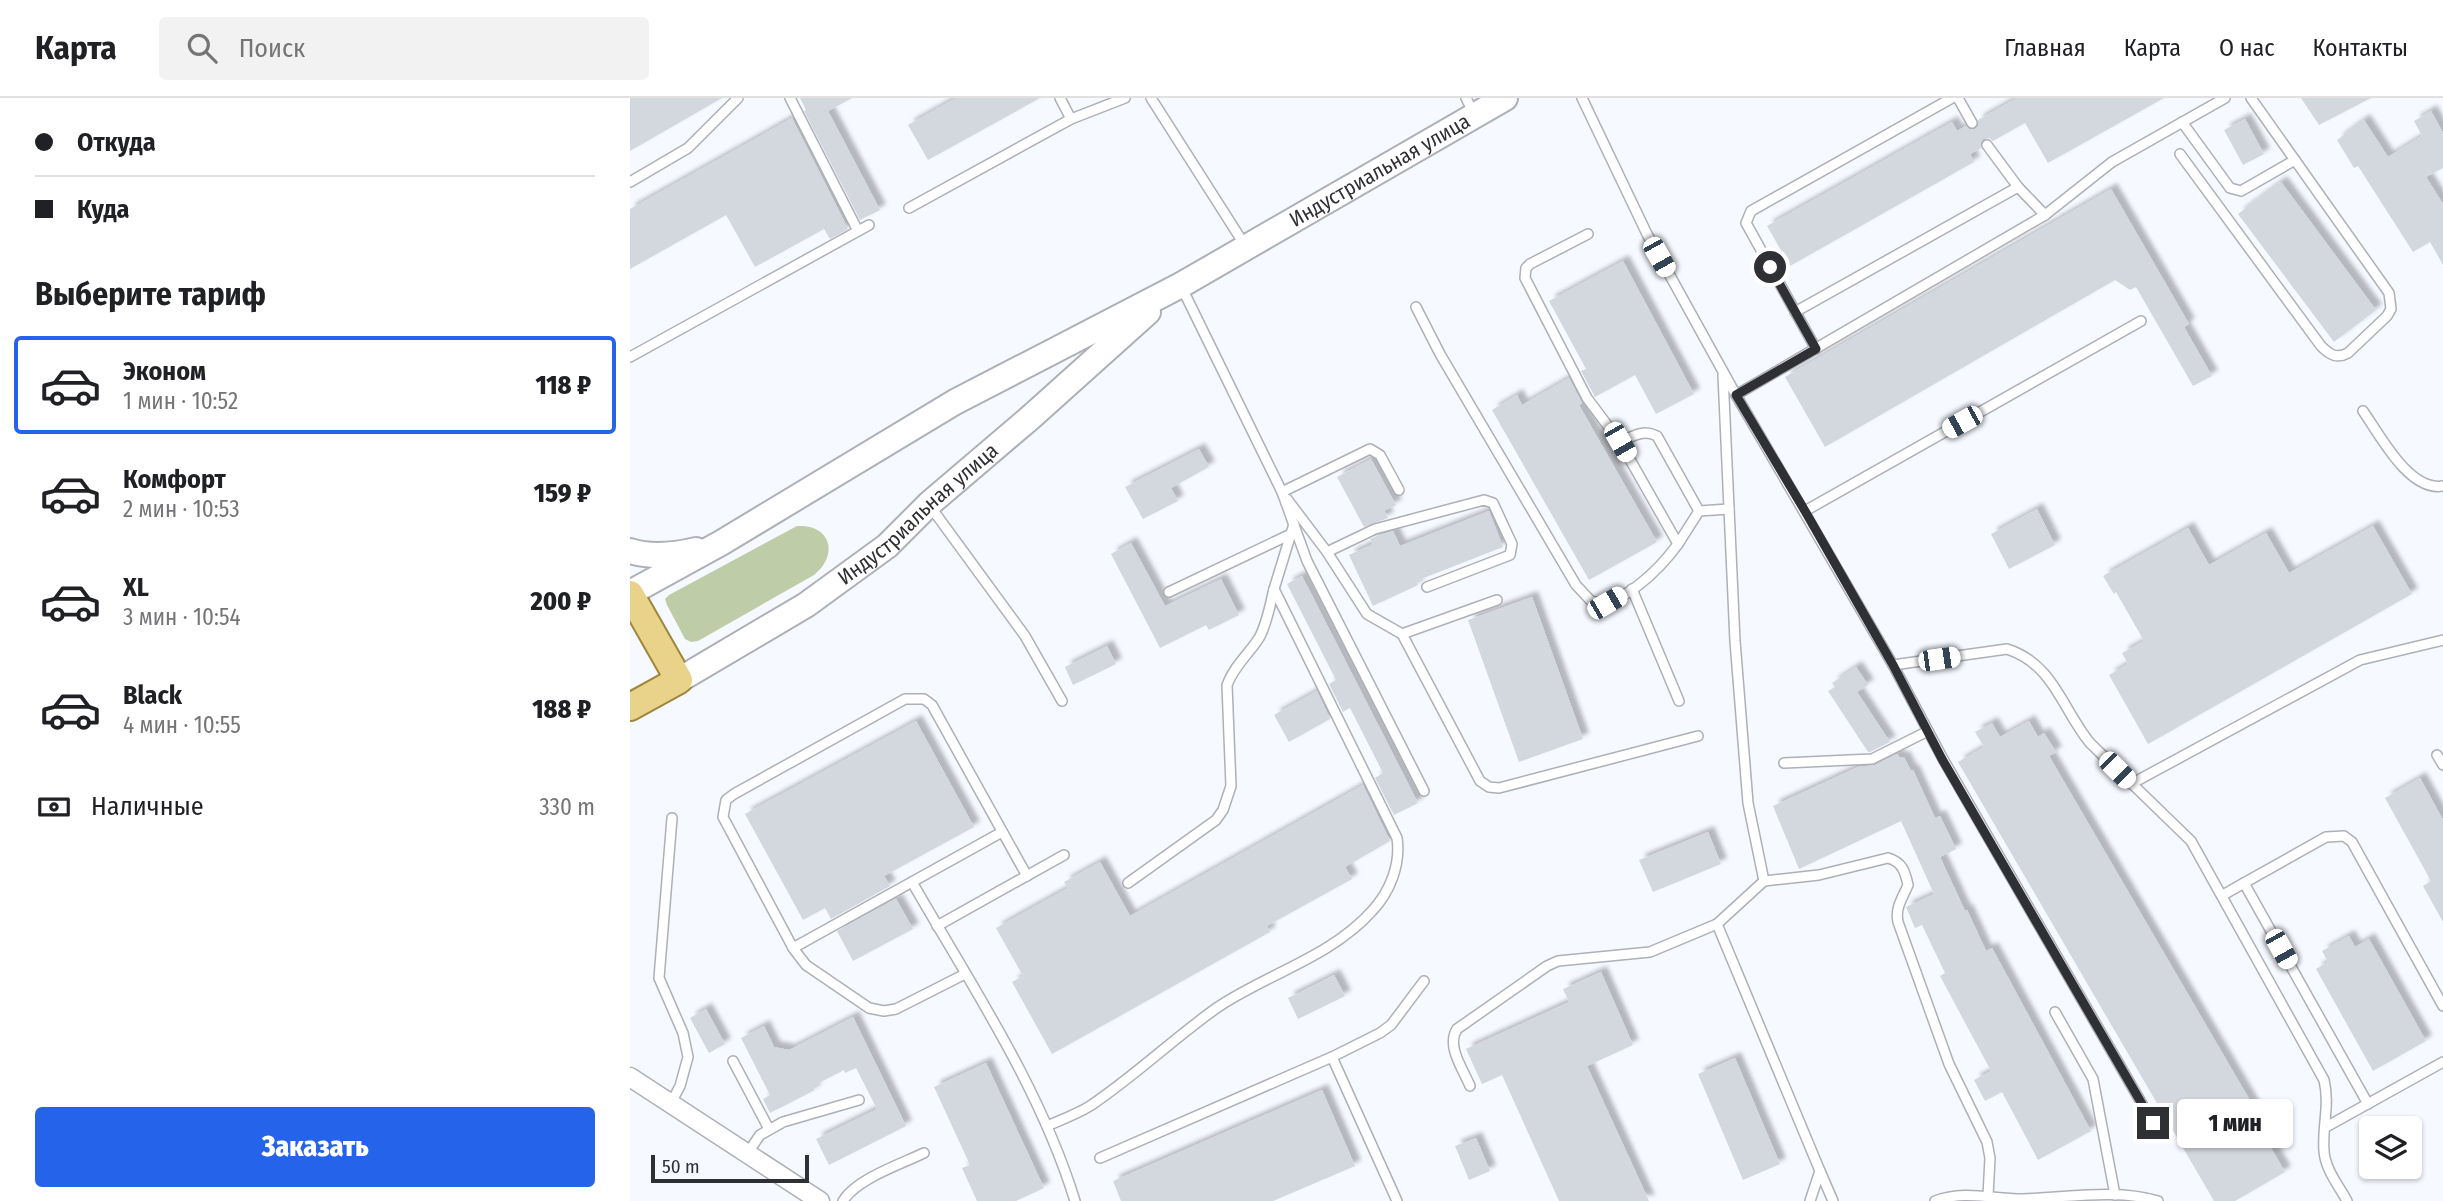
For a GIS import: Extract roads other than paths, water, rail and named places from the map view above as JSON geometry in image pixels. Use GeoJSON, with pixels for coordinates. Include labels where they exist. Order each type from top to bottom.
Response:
{"type":"FeatureCollection","features":[{"type":"Feature","properties":{"kind":"main road","name":"Индустриальная улица"},"geometry":{"type":"LineString","coordinates":[[630,594],[721,543],[955,402],[1181,285],[1246,248],[1471,107],[1505,98]]}},
{"type":"Feature","properties":{"kind":"main road","name":"Индустриальная улица"},"geometry":{"type":"LineString","coordinates":[[630,707],[806,605],[887,546],[929,504],[1181,285]]}},
{"type":"Feature","properties":{"kind":"main road"},"geometry":{"type":"LineString","coordinates":[[630,551],[647,555],[673,554],[721,543]]}},
{"type":"Feature","properties":{"kind":"main road"},"geometry":{"type":"LineString","coordinates":[[630,594],[679,680]]}},
{"type":"Feature","properties":{"kind":"street"},"geometry":{"type":"LineString","coordinates":[[630,1077],[820,1201]]}},
{"type":"Feature","properties":{"kind":"lane"},"geometry":{"type":"LineString","coordinates":[[631,179],[688,148],[738,98]]}},
{"type":"Feature","properties":{"kind":"lane"},"geometry":{"type":"LineString","coordinates":[[790,98],[858,231]]}},
{"type":"Feature","properties":{"kind":"lane"},"geometry":{"type":"LineString","coordinates":[[1060,98],[1071,119]]}},
{"type":"Feature","properties":{"kind":"lane"},"geometry":{"type":"LineString","coordinates":[[909,208],[1071,119],[1125,98]]}},
{"type":"Feature","properties":{"kind":"lane"},"geometry":{"type":"LineString","coordinates":[[1151,98],[1246,248]]}},
{"type":"Feature","properties":{"kind":"lane"},"geometry":{"type":"LineString","coordinates":[[1582,98],[1647,234],[1723,372],[2153,1123]]}},
{"type":"Feature","properties":{"kind":"lane"},"geometry":{"type":"LineString","coordinates":[[1816,349],[1746,223],[1747,215],[1952,98]]}},
{"type":"Feature","properties":{"kind":"lane"},"geometry":{"type":"LineString","coordinates":[[1958,98],[1972,123]]}},
{"type":"Feature","properties":{"kind":"lane"},"geometry":{"type":"LineString","coordinates":[[1736,395],[2045,215],[2112,162],[2225,98]]}},
{"type":"Feature","properties":{"kind":"lane"},"geometry":{"type":"LineString","coordinates":[[2180,154],[2322,346],[2334,356],[2348,353],[2387,316],[2392,302],[2389,293],[2251,98]]}},
{"type":"Feature","properties":{"kind":"lane"},"geometry":{"type":"LineString","coordinates":[[2182,122],[2230,188],[2236,191],[2248,188],[2295,160]]}},
{"type":"Feature","properties":{"kind":"lane"},"geometry":{"type":"LineString","coordinates":[[1987,145],[2018,187],[2045,215]]}},
{"type":"Feature","properties":{"kind":"lane"},"geometry":{"type":"LineString","coordinates":[[1795,312],[2018,187]]}},
{"type":"Feature","properties":{"kind":"lane"},"geometry":{"type":"LineString","coordinates":[[630,357],[869,225]]}},
{"type":"Feature","properties":{"kind":"lane"},"geometry":{"type":"LineString","coordinates":[[1588,234],[1530,264],[1526,268],[1525,278],[1587,398],[1620,442],[1678,544]]}},
{"type":"Feature","properties":{"kind":"lane"},"geometry":{"type":"LineString","coordinates":[[1181,285],[1282,492],[1327,552],[1367,614],[1402,634],[1480,781],[1499,789],[1698,736]]}},
{"type":"Feature","properties":{"kind":"lane"},"geometry":{"type":"LineString","coordinates":[[1416,307],[1440,354],[1582,594],[1591,601],[1607,603],[1648,579],[1678,544],[1699,511]]}},
{"type":"Feature","properties":{"kind":"lane"},"geometry":{"type":"LineString","coordinates":[[1805,511],[2141,320]]}},
{"type":"Feature","properties":{"kind":"lane"},"geometry":{"type":"LineString","coordinates":[[1723,372],[1735,641],[1748,803],[1764,881]]}},
{"type":"Feature","properties":{"kind":"lane"},"geometry":{"type":"LineString","coordinates":[[2363,411],[2411,476],[2427,485],[2443,486]]}},
{"type":"Feature","properties":{"kind":"lane"},"geometry":{"type":"LineString","coordinates":[[1620,442],[1640,433],[1649,432],[1657,436],[1699,511]]}},
{"type":"Feature","properties":{"kind":"lane"},"geometry":{"type":"LineString","coordinates":[[1282,492],[1370,449],[1380,456],[1399,489]]}},
{"type":"Feature","properties":{"kind":"lane"},"geometry":{"type":"LineString","coordinates":[[1282,492],[1292,529],[1307,561],[1424,791]]}},
{"type":"Feature","properties":{"kind":"lane"},"geometry":{"type":"LineString","coordinates":[[1327,552],[1386,525],[1483,500],[1493,503],[1512,544],[1510,555],[1427,587]]}},
{"type":"Feature","properties":{"kind":"lane"},"geometry":{"type":"LineString","coordinates":[[929,504],[1025,636],[1062,701]]}},
{"type":"Feature","properties":{"kind":"lane"},"geometry":{"type":"LineString","coordinates":[[1699,511],[1729,509]]}},
{"type":"Feature","properties":{"kind":"lane"},"geometry":{"type":"LineString","coordinates":[[1128,883],[1216,820],[1223,810],[1231,786],[1227,685],[1231,674],[1264,628],[1292,529]]}},
{"type":"Feature","properties":{"kind":"lane"},"geometry":{"type":"LineString","coordinates":[[1169,592],[1292,529]]}},
{"type":"Feature","properties":{"kind":"lane"},"geometry":{"type":"LineString","coordinates":[[1046,1126],[1090,1106],[1217,1008],[1313,955],[1353,929],[1382,899],[1397,866],[1397,838],[1274,589]]}},
{"type":"Feature","properties":{"kind":"lane"},"geometry":{"type":"LineString","coordinates":[[1632,589],[1679,701]]}},
{"type":"Feature","properties":{"kind":"lane"},"geometry":{"type":"LineString","coordinates":[[1402,634],[1497,600]]}},
{"type":"Feature","properties":{"kind":"lane"},"geometry":{"type":"LineString","coordinates":[[2130,784],[2360,660],[2443,640]]}},
{"type":"Feature","properties":{"kind":"lane"},"geometry":{"type":"LineString","coordinates":[[1893,665],[2007,649],[2025,655],[2051,680],[2081,732],[2130,784],[2191,841],[2324,1080],[2328,1096],[2324,1152],[2327,1165],[2347,1201]]}},
{"type":"Feature","properties":{"kind":"lane"},"geometry":{"type":"LineString","coordinates":[[965,974],[896,1010],[884,1011],[869,1008],[806,965],[793,948],[723,817],[726,800],[905,699],[924,699],[932,705],[1027,876]]}},
{"type":"Feature","properties":{"kind":"lane"},"geometry":{"type":"LineString","coordinates":[[1784,763],[1872,759],[1928,731]]}},
{"type":"Feature","properties":{"kind":"lane"},"geometry":{"type":"LineString","coordinates":[[2437,755],[2443,765]]}},
{"type":"Feature","properties":{"kind":"lane"},"geometry":{"type":"LineString","coordinates":[[671,1104],[680,1086],[688,1057],[683,1033],[659,978],[672,818]]}},
{"type":"Feature","properties":{"kind":"lane"},"geometry":{"type":"LineString","coordinates":[[793,948],[1002,832]]}},
{"type":"Feature","properties":{"kind":"lane"},"geometry":{"type":"LineString","coordinates":[[2223,895],[2326,837],[2344,836],[2352,842],[2443,1006]]}},
{"type":"Feature","properties":{"kind":"lane"},"geometry":{"type":"LineString","coordinates":[[937,926],[1064,855]]}},
{"type":"Feature","properties":{"kind":"lane"},"geometry":{"type":"LineString","coordinates":[[1470,1086],[1452,1045],[1452,1036],[1457,1029],[1548,966],[1569,959],[1650,952],[1717,924],[1764,881],[1819,875],[1888,858],[1902,866],[1908,885],[1896,913],[1898,922],[1949,1064],[1987,1142],[1990,1158],[1989,1196]]}},
{"type":"Feature","properties":{"kind":"lane"},"geometry":{"type":"LineString","coordinates":[[912,882],[1014,1059],[1046,1126],[1074,1201]]}},
{"type":"Feature","properties":{"kind":"lane"},"geometry":{"type":"LineString","coordinates":[[2244,883],[2368,1104]]}},
{"type":"Feature","properties":{"kind":"lane"},"geometry":{"type":"LineString","coordinates":[[1717,924],[1833,1201]]}},
{"type":"Feature","properties":{"kind":"lane"},"geometry":{"type":"LineString","coordinates":[[1100,1158],[1332,1057],[1380,1033],[1391,1025],[1424,981]]}},
{"type":"Feature","properties":{"kind":"lane"},"geometry":{"type":"LineString","coordinates":[[2055,1012],[2093,1079],[2115,1195]]}},
{"type":"Feature","properties":{"kind":"lane"},"geometry":{"type":"LineString","coordinates":[[1332,1057],[1397,1201]]}},
{"type":"Feature","properties":{"kind":"lane"},"geometry":{"type":"LineString","coordinates":[[733,1061],[769,1129]]}},
{"type":"Feature","properties":{"kind":"lane"},"geometry":{"type":"LineString","coordinates":[[2326,1127],[2443,1062]]}},
{"type":"Feature","properties":{"kind":"lane"},"geometry":{"type":"LineString","coordinates":[[747,1154],[760,1135],[769,1129],[794,1118],[859,1100]]}},
{"type":"Feature","properties":{"kind":"lane"},"geometry":{"type":"LineString","coordinates":[[843,1201],[852,1190],[862,1184],[924,1153]]}},
{"type":"Feature","properties":{"kind":"lane"},"geometry":{"type":"LineString","coordinates":[[1810,1201],[1820,1171]]}},
{"type":"Feature","properties":{"kind":"lane"},"geometry":{"type":"LineString","coordinates":[[1935,1201],[1960,1195],[2018,1199],[2115,1195],[2158,1201]]}}]}
